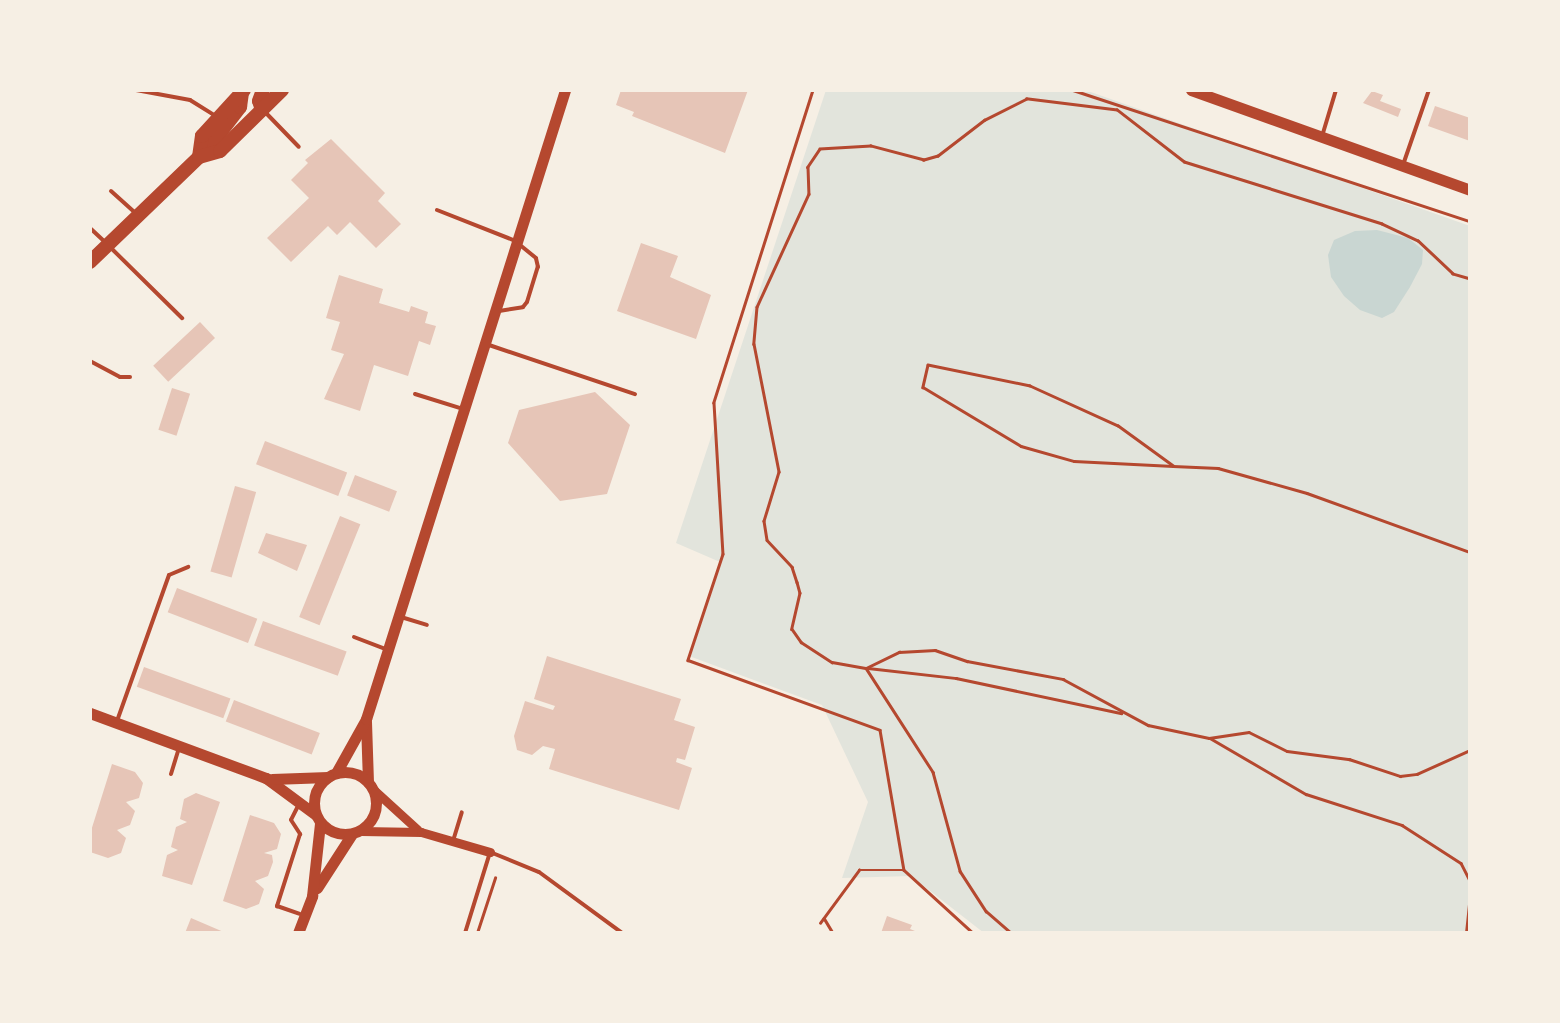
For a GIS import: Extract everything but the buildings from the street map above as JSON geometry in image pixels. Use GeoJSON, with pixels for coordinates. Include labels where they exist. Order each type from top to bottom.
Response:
{"type":"FeatureCollection","features":[{"type":"Feature","properties":{"kind":"main road"},"geometry":{"type":"LineString","coordinates":[[262,110],[259,100],[263,90]]}},
{"type":"Feature","properties":{"kind":"main road"},"geometry":{"type":"LineString","coordinates":[[201,156],[220,151],[282,90]]}},
{"type":"Feature","properties":{"kind":"main road"},"geometry":{"type":"LineString","coordinates":[[201,156],[202,136],[242,91]]}},
{"type":"Feature","properties":{"kind":"main road"},"geometry":{"type":"LineString","coordinates":[[90,262],[201,156],[237,112],[242,91]]}},
{"type":"Feature","properties":{"kind":"street"},"geometry":{"type":"LineString","coordinates":[[1191,90],[1470,190]]}},
{"type":"Feature","properties":{"kind":"street"},"geometry":{"type":"LineString","coordinates":[[298,933],[312,896],[318,819],[314,798],[366,720],[563,91]]}},
{"type":"Feature","properties":{"kind":"street"},"geometry":{"type":"LineString","coordinates":[[90,714],[266,778],[302,801],[334,833],[421,832],[490,852]]}},
{"type":"Feature","properties":{"kind":"street"},"geometry":{"type":"LineString","coordinates":[[312,896],[357,832],[374,817],[366,720]]}},
{"type":"Feature","properties":{"kind":"street"},"geometry":{"type":"LineString","coordinates":[[266,778],[353,773],[421,832]]}},
{"type":"Feature","properties":{"kind":"lane"},"geometry":{"type":"LineString","coordinates":[[136,90],[190,100],[218,118]]}},
{"type":"Feature","properties":{"kind":"lane"},"geometry":{"type":"LineString","coordinates":[[1322,137],[1336,90]]}},
{"type":"Feature","properties":{"kind":"lane"},"geometry":{"type":"LineString","coordinates":[[1402,166],[1428,90]]}},
{"type":"Feature","properties":{"kind":"lane"},"geometry":{"type":"LineString","coordinates":[[262,110],[299,147]]}},
{"type":"Feature","properties":{"kind":"lane"},"geometry":{"type":"LineString","coordinates":[[112,191],[138,216]]}},
{"type":"Feature","properties":{"kind":"lane"},"geometry":{"type":"LineString","coordinates":[[437,210],[516,242],[536,258],[538,267],[527,302],[523,307],[494,312]]}},
{"type":"Feature","properties":{"kind":"lane"},"geometry":{"type":"LineString","coordinates":[[90,228],[182,318]]}},
{"type":"Feature","properties":{"kind":"lane"},"geometry":{"type":"LineString","coordinates":[[484,343],[635,394]]}},
{"type":"Feature","properties":{"kind":"lane"},"geometry":{"type":"LineString","coordinates":[[90,361],[120,377],[130,377]]}},
{"type":"Feature","properties":{"kind":"lane"},"geometry":{"type":"LineString","coordinates":[[415,394],[462,409]]}},
{"type":"Feature","properties":{"kind":"lane"},"geometry":{"type":"LineString","coordinates":[[117,723],[170,575],[188,567]]}},
{"type":"Feature","properties":{"kind":"lane"},"geometry":{"type":"LineString","coordinates":[[397,615],[427,626]]}},
{"type":"Feature","properties":{"kind":"lane"},"geometry":{"type":"LineString","coordinates":[[354,637],[386,649]]}},
{"type":"Feature","properties":{"kind":"lane"},"geometry":{"type":"LineString","coordinates":[[171,774],[180,747]]}},
{"type":"Feature","properties":{"kind":"lane"},"geometry":{"type":"LineString","coordinates":[[302,801],[292,817],[300,832],[277,906],[305,916]]}},
{"type":"Feature","properties":{"kind":"lane"},"geometry":{"type":"LineString","coordinates":[[453,842],[462,812]]}},
{"type":"Feature","properties":{"kind":"lane"},"geometry":{"type":"LineString","coordinates":[[464,933],[490,852],[539,872],[622,933]]}},
{"type":"Feature","properties":{"kind":"path"},"geometry":{"type":"LineString","coordinates":[[813,90],[714,403],[723,554],[688,660],[880,730],[904,870],[973,933]]}},
{"type":"Feature","properties":{"kind":"path"},"geometry":{"type":"LineString","coordinates":[[1073,90],[1470,221]]}},
{"type":"Feature","properties":{"kind":"path"},"geometry":{"type":"LineString","coordinates":[[1470,279],[1454,274],[1418,241],[1382,224],[1184,162],[1117,110],[1026,99],[985,120],[938,156],[924,160],[871,146],[820,149],[808,166],[809,194],[758,307],[754,344],[780,472],[764,521],[767,540],[792,567],[798,582],[800,594],[792,630],[801,642],[832,662],[956,678],[1122,713],[1148,724],[1209,738],[1306,794],[1402,825],[1461,863],[1470,880]]}},
{"type":"Feature","properties":{"kind":"path"},"geometry":{"type":"LineString","coordinates":[[1173,466],[1118,426],[1030,386],[928,365],[923,387],[1022,446],[1074,461],[1173,466],[1218,468],[1307,493],[1470,552]]}},
{"type":"Feature","properties":{"kind":"path"},"geometry":{"type":"LineString","coordinates":[[866,668],[899,652],[935,650],[968,661],[1063,678],[1087,688],[1122,713]]}},
{"type":"Feature","properties":{"kind":"path"},"geometry":{"type":"LineString","coordinates":[[866,668],[933,772],[960,872],[986,910],[1012,933]]}},
{"type":"Feature","properties":{"kind":"path"},"geometry":{"type":"LineString","coordinates":[[1209,738],[1249,732],[1287,751],[1348,760],[1400,776],[1417,774],[1470,750]]}},
{"type":"Feature","properties":{"kind":"path"},"geometry":{"type":"LineString","coordinates":[[811,932],[858,870],[904,870]]}},
{"type":"Feature","properties":{"kind":"path"},"geometry":{"type":"LineString","coordinates":[[478,933],[494,878]]}},
{"type":"Feature","properties":{"kind":"path"},"geometry":{"type":"LineString","coordinates":[[1466,933],[1470,896]]}},
{"type":"Feature","properties":{"kind":"path"},"geometry":{"type":"LineString","coordinates":[[824,918],[833,933]]}},
{"type":"Feature","properties":{"kind":"shaded area"},"geometry":{"type":"Polygon","coordinates":[[[826,90],[1085,90],[1470,226],[1470,933],[984,933],[911,876],[842,878],[868,802],[822,705],[689,656],[720,562],[676,543],[826,90]]]}},
{"type":"Feature","properties":{"kind":"shaded area"},"geometry":{"type":"Polygon","coordinates":[[[1377,230],[1408,238],[1423,250],[1422,264],[1410,287],[1394,312],[1382,318],[1360,310],[1344,296],[1331,277],[1328,255],[1334,240],[1355,231],[1377,230]]]}}]}
